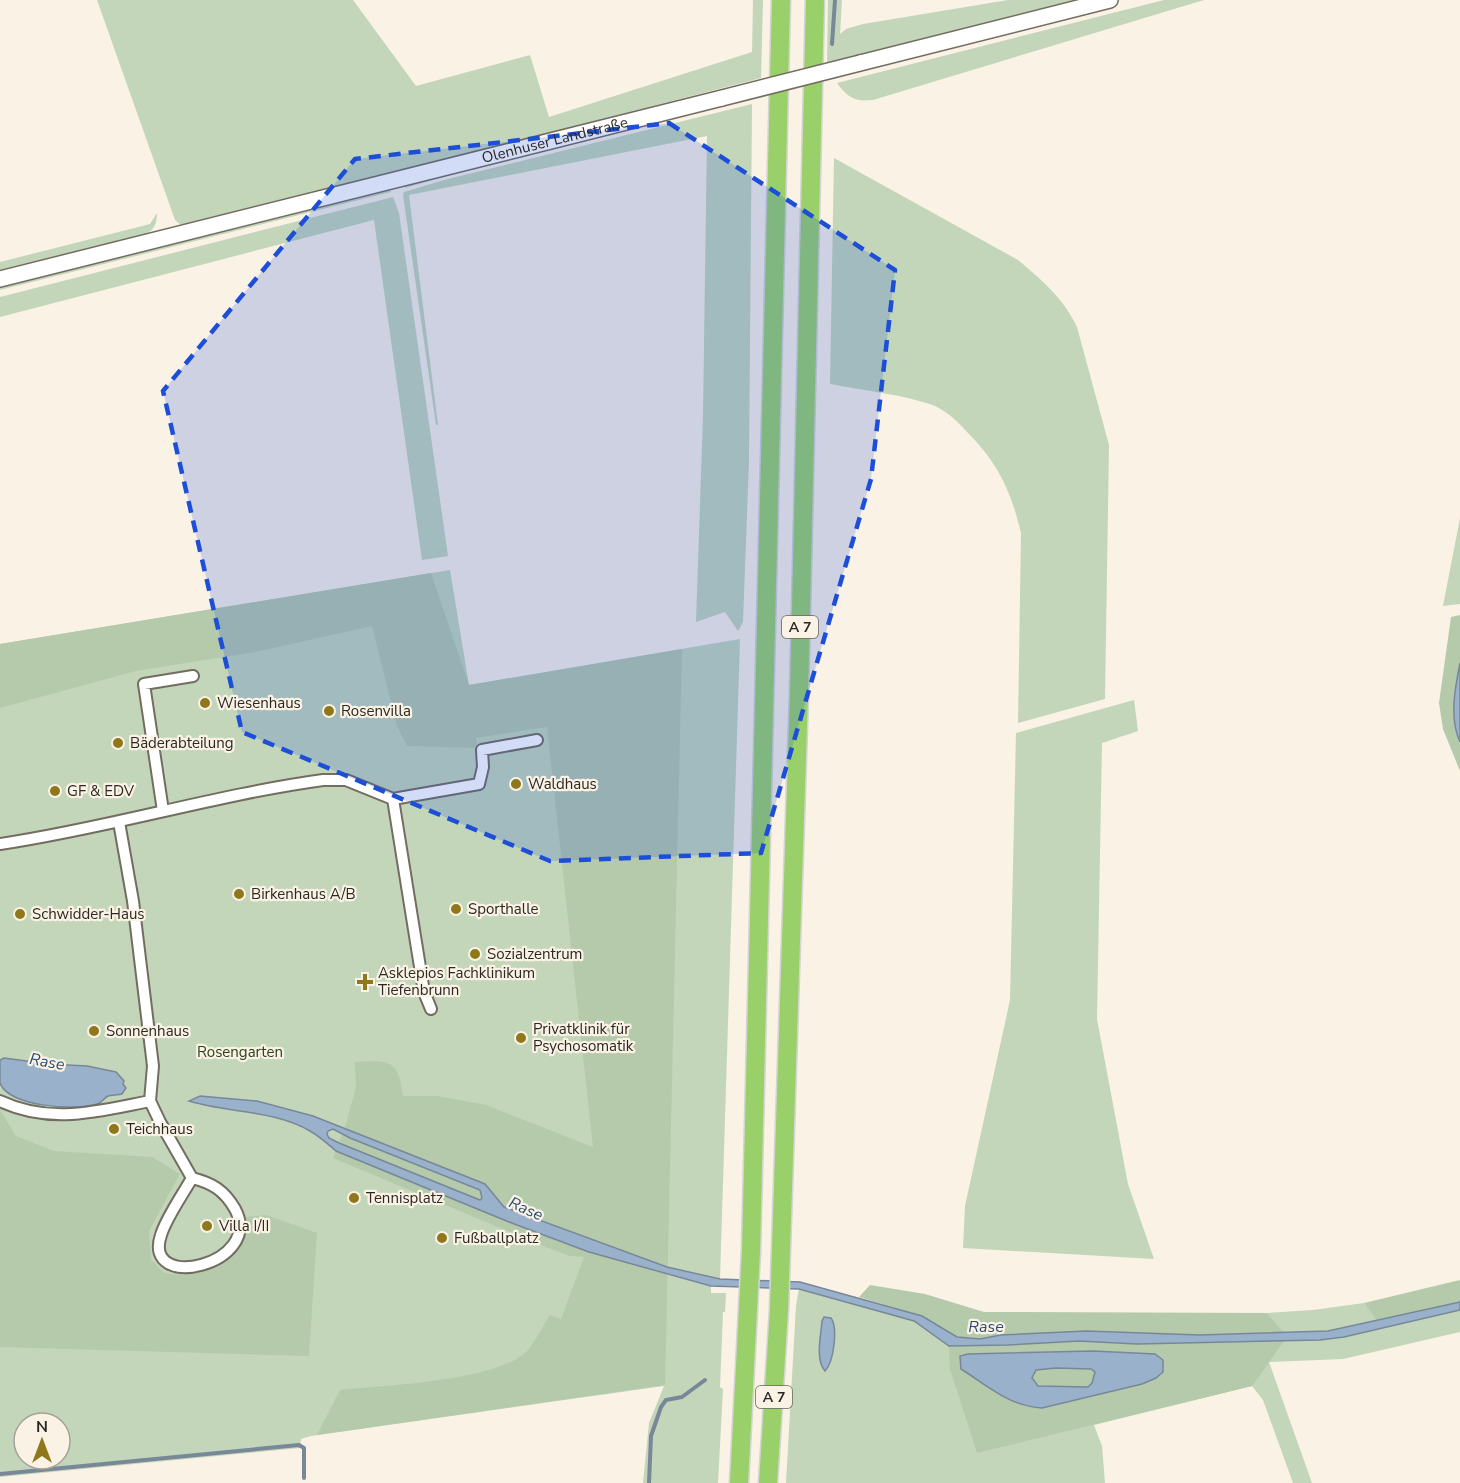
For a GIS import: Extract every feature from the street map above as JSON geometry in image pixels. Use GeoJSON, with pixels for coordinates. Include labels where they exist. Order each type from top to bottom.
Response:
{"type":"FeatureCollection","features":[{"type":"Feature","properties":{"kind":"highway","name":"A 7"},"geometry":{"type":"LineString","coordinates":[[739,1483],[751,1251],[781,0]]}},
{"type":"Feature","properties":{"kind":"highway","name":"A 7"},"geometry":{"type":"LineString","coordinates":[[768,1483],[779,1310],[799,695],[815,0]]}},
{"type":"Feature","properties":{"kind":"street","name":"Olenhuser Landstraße"},"geometry":{"type":"LineString","coordinates":[[0,279],[1110,0]]}},
{"type":"Feature","properties":{"kind":"street"},"geometry":{"type":"LineString","coordinates":[[164,811],[144,684],[192,676]]}},
{"type":"Feature","properties":{"kind":"street"},"geometry":{"type":"LineString","coordinates":[[0,844],[119,822],[302,783],[334,780],[353,782],[393,799],[479,784],[483,767],[482,750],[537,740]]}},
{"type":"Feature","properties":{"kind":"street"},"geometry":{"type":"LineString","coordinates":[[393,799],[424,992],[431,1009]]}},
{"type":"Feature","properties":{"kind":"street"},"geometry":{"type":"LineString","coordinates":[[119,822],[133,901],[152,1055],[150,1101],[192,1178],[212,1183],[220,1190],[234,1208],[239,1228],[229,1249],[221,1257],[193,1267],[172,1266],[164,1261],[160,1254],[160,1234],[192,1178]]}},
{"type":"Feature","properties":{"kind":"street"},"geometry":{"type":"LineString","coordinates":[[0,1101],[15,1107],[63,1115],[104,1111],[150,1101]]}},
{"type":"Feature","properties":{"kind":"highlighted area"},"geometry":{"type":"Polygon","coordinates":[[[669,123],[895,270],[871,479],[761,853],[550,861],[242,732],[163,391],[355,159],[669,123]]]}},
{"type":"Feature","properties":{"kind":"green space"},"geometry":{"type":"Polygon","coordinates":[[[97,0],[353,0],[416,86],[530,55],[549,117],[752,52],[753,0],[763,0],[761,78],[183,227],[175,220],[97,0]]]}},
{"type":"Feature","properties":{"kind":"green space"},"geometry":{"type":"Polygon","coordinates":[[[828,0],[842,0],[840,34],[846,29],[863,24],[1008,0],[1077,0],[827,63],[828,0]]]}},
{"type":"Feature","properties":{"kind":"green space"},"geometry":{"type":"Polygon","coordinates":[[[1164,0],[1204,0],[873,100],[852,98],[837,83],[1164,0]]]}},
{"type":"Feature","properties":{"kind":"green space"},"geometry":{"type":"Polygon","coordinates":[[[752,104],[749,461],[743,622],[738,631],[725,612],[696,622],[703,415],[707,136],[409,195],[438,425],[436,425],[403,195],[404,192],[444,180],[752,104]]]}},
{"type":"Feature","properties":{"kind":"green space"},"geometry":{"type":"Polygon","coordinates":[[[708,108],[709,110],[405,188],[405,183],[708,108]]]}},
{"type":"Feature","properties":{"kind":"green space"},"geometry":{"type":"Polygon","coordinates":[[[834,158],[1018,260],[1044,282],[1072,317],[1077,327],[1109,445],[1105,699],[1018,723],[1021,533],[1013,504],[1002,478],[978,444],[940,408],[884,393],[830,384],[834,158]]]}},
{"type":"Feature","properties":{"kind":"green space"},"geometry":{"type":"Polygon","coordinates":[[[389,188],[391,192],[0,290],[0,285],[389,188]]]}},
{"type":"Feature","properties":{"kind":"green space"},"geometry":{"type":"Polygon","coordinates":[[[393,197],[399,213],[448,556],[422,560],[374,220],[0,317],[0,297],[393,197]]]}},
{"type":"Feature","properties":{"kind":"green space"},"geometry":{"type":"Polygon","coordinates":[[[157,213],[155,225],[146,234],[0,270],[0,262],[150,224],[157,213]]]}},
{"type":"Feature","properties":{"kind":"green space"},"geometry":{"type":"Polygon","coordinates":[[[1460,518],[1460,604],[1443,606],[1460,518]]]}},
{"type":"Feature","properties":{"kind":"green space","name":"Asklepios Fachklinikum Tiefenbrunn"},"geometry":{"type":"Polygon","coordinates":[[[450,570],[469,685],[740,639],[720,1279],[711,1286],[711,1293],[726,1293],[725,1312],[723,1312],[720,1387],[723,1389],[718,1483],[643,1483],[649,1423],[664,1386],[311,1436],[301,1439],[300,1448],[72,1470],[72,1411],[12,1411],[12,1471],[62,1471],[0,1477],[0,644],[450,570]]]}},
{"type":"Feature","properties":{"kind":"green space"},"geometry":{"type":"Polygon","coordinates":[[[431,573],[469,685],[682,649],[665,1385],[317,1435],[340,1390],[436,1381],[462,1376],[487,1371],[524,1354],[550,1315],[561,1319],[584,1257],[570,1256],[546,1247],[333,1158],[346,1124],[356,1087],[355,1062],[367,1061],[384,1062],[395,1068],[403,1096],[437,1096],[486,1105],[593,1147],[547,727],[476,738],[477,748],[407,746],[397,726],[372,626],[255,652],[136,671],[0,708],[0,644],[431,573]]]}},
{"type":"Feature","properties":{"kind":"green space"},"geometry":{"type":"Polygon","coordinates":[[[1460,615],[1460,663],[1454,701],[1457,735],[1460,742],[1460,771],[1443,729],[1439,703],[1451,617],[1460,615]]]}},
{"type":"Feature","properties":{"kind":"green space"},"geometry":{"type":"Polygon","coordinates":[[[1134,700],[1138,731],[1102,743],[1097,1019],[1128,1184],[1154,1259],[963,1248],[965,1206],[1010,1000],[1016,733],[1134,700]]]}},
{"type":"Feature","properties":{"kind":"green space"},"geometry":{"type":"Polygon","coordinates":[[[0,1110],[16,1136],[54,1151],[152,1157],[180,1174],[149,1231],[151,1259],[164,1273],[183,1275],[227,1260],[243,1236],[246,1217],[266,1215],[317,1233],[309,1356],[0,1347],[0,1110]]]}},
{"type":"Feature","properties":{"kind":"green space"},"geometry":{"type":"Polygon","coordinates":[[[1460,1280],[1460,1302],[1456,1303],[1377,1321],[1364,1303],[1460,1280]]]}},
{"type":"Feature","properties":{"kind":"green space"},"geometry":{"type":"Polygon","coordinates":[[[800,1282],[905,1310],[1283,1333],[1267,1313],[1364,1303],[1377,1321],[1329,1331],[1284,1333],[1284,1341],[1344,1337],[1460,1310],[1460,1332],[1343,1359],[1269,1362],[1312,1483],[1293,1483],[1263,1400],[1252,1386],[1094,1425],[1102,1446],[1105,1483],[786,1483],[796,1306],[800,1282]]]}},
{"type":"Feature","properties":{"kind":"green space"},"geometry":{"type":"Polygon","coordinates":[[[870,1285],[925,1294],[984,1312],[1267,1313],[1284,1333],[1284,1341],[1252,1386],[977,1453],[950,1369],[949,1346],[956,1338],[922,1316],[859,1297],[870,1285]]]}},
{"type":"Feature","properties":{"kind":"water"},"geometry":{"type":"Polygon","coordinates":[[[1460,663],[1460,742],[1454,713],[1460,663]]]}},
{"type":"Feature","properties":{"kind":"water"},"geometry":{"type":"Polygon","coordinates":[[[4,1058],[87,1066],[116,1072],[124,1081],[126,1088],[122,1094],[108,1096],[99,1103],[87,1106],[60,1107],[29,1102],[6,1091],[0,1083],[0,1060],[4,1058]]]}},
{"type":"Feature","properties":{"kind":"water"},"geometry":{"type":"Polygon","coordinates":[[[200,1096],[257,1101],[313,1116],[485,1184],[504,1207],[667,1267],[720,1279],[800,1282],[922,1316],[957,1337],[980,1339],[1001,1335],[1086,1331],[1200,1335],[1328,1331],[1460,1302],[1460,1310],[1344,1337],[1320,1340],[1137,1344],[1079,1341],[949,1346],[914,1321],[799,1289],[711,1286],[589,1252],[336,1151],[317,1135],[296,1124],[266,1115],[189,1101],[200,1096]],[[333,1129],[327,1134],[329,1138],[339,1143],[480,1200],[482,1198],[480,1190],[333,1129]]]}},
{"type":"Feature","properties":{"kind":"water"},"geometry":{"type":"Polygon","coordinates":[[[824,1317],[831,1318],[835,1336],[831,1360],[825,1371],[819,1354],[824,1317]]]}},
{"type":"Feature","properties":{"kind":"water"},"geometry":{"type":"Polygon","coordinates":[[[1093,1351],[1155,1354],[1163,1360],[1163,1372],[1142,1384],[1042,1408],[1009,1399],[961,1369],[960,1356],[1093,1351]],[[1091,1369],[1036,1370],[1032,1378],[1038,1386],[1088,1387],[1092,1383],[1095,1372],[1091,1369]]]}},
{"type":"Feature","properties":{"kind":"waterway"},"geometry":{"type":"LineString","coordinates":[[832,44],[835,0]]}},
{"type":"Feature","properties":{"kind":"waterway"},"geometry":{"type":"LineString","coordinates":[[649,1483],[651,1436],[661,1407],[666,1400],[682,1397],[705,1380]]}},
{"type":"Feature","properties":{"kind":"waterway"},"geometry":{"type":"LineString","coordinates":[[0,1474],[299,1445],[304,1448],[304,1478]]}},
{"type":"Feature","properties":{"kind":"place","name":"Wiesenhaus"},"geometry":{"type":"Point","coordinates":[205,703]}},
{"type":"Feature","properties":{"kind":"place","name":"Rosenvilla"},"geometry":{"type":"Point","coordinates":[329,711]}},
{"type":"Feature","properties":{"kind":"place","name":"Bäderabteilung"},"geometry":{"type":"Point","coordinates":[118,743]}},
{"type":"Feature","properties":{"kind":"place","name":"Waldhaus"},"geometry":{"type":"Point","coordinates":[516,784]}},
{"type":"Feature","properties":{"kind":"place","name":"GF & EDV"},"geometry":{"type":"Point","coordinates":[55,791]}},
{"type":"Feature","properties":{"kind":"place","name":"Birkenhaus A/B"},"geometry":{"type":"Point","coordinates":[239,894]}},
{"type":"Feature","properties":{"kind":"place","name":"Sporthalle"},"geometry":{"type":"Point","coordinates":[456,909]}},
{"type":"Feature","properties":{"kind":"place","name":"Schwidder-Haus"},"geometry":{"type":"Point","coordinates":[20,914]}},
{"type":"Feature","properties":{"kind":"place","name":"Sozialzentrum"},"geometry":{"type":"Point","coordinates":[475,954]}},
{"type":"Feature","properties":{"kind":"place","name":"Asklepios Fachklinikum Tiefenbrunn"},"geometry":{"type":"Point","coordinates":[365,982]}},
{"type":"Feature","properties":{"kind":"place","name":"Sonnenhaus"},"geometry":{"type":"Point","coordinates":[94,1031]}},
{"type":"Feature","properties":{"kind":"place","name":"Privatklinik für Psychosomatik"},"geometry":{"type":"Point","coordinates":[521,1038]}},
{"type":"Feature","properties":{"kind":"place","name":"Teichhaus"},"geometry":{"type":"Point","coordinates":[114,1129]}},
{"type":"Feature","properties":{"kind":"place","name":"Tennisplatz"},"geometry":{"type":"Point","coordinates":[354,1198]}},
{"type":"Feature","properties":{"kind":"place","name":"Villa I/II"},"geometry":{"type":"Point","coordinates":[207,1226]}},
{"type":"Feature","properties":{"kind":"place","name":"Fußballplatz"},"geometry":{"type":"Point","coordinates":[442,1238]}},
{"type":"Feature","properties":{"kind":"park label","name":"Rosengarten"},"geometry":{"type":"Point","coordinates":[240,1052]}},
{"type":"Feature","properties":{"kind":"water label","name":"Rase"},"geometry":{"type":"Point","coordinates":[47,1062]}},
{"type":"Feature","properties":{"kind":"water label","name":"Rase"},"geometry":{"type":"Point","coordinates":[526,1209]}},
{"type":"Feature","properties":{"kind":"water label","name":"Rase"},"geometry":{"type":"Point","coordinates":[986,1327]}}]}
